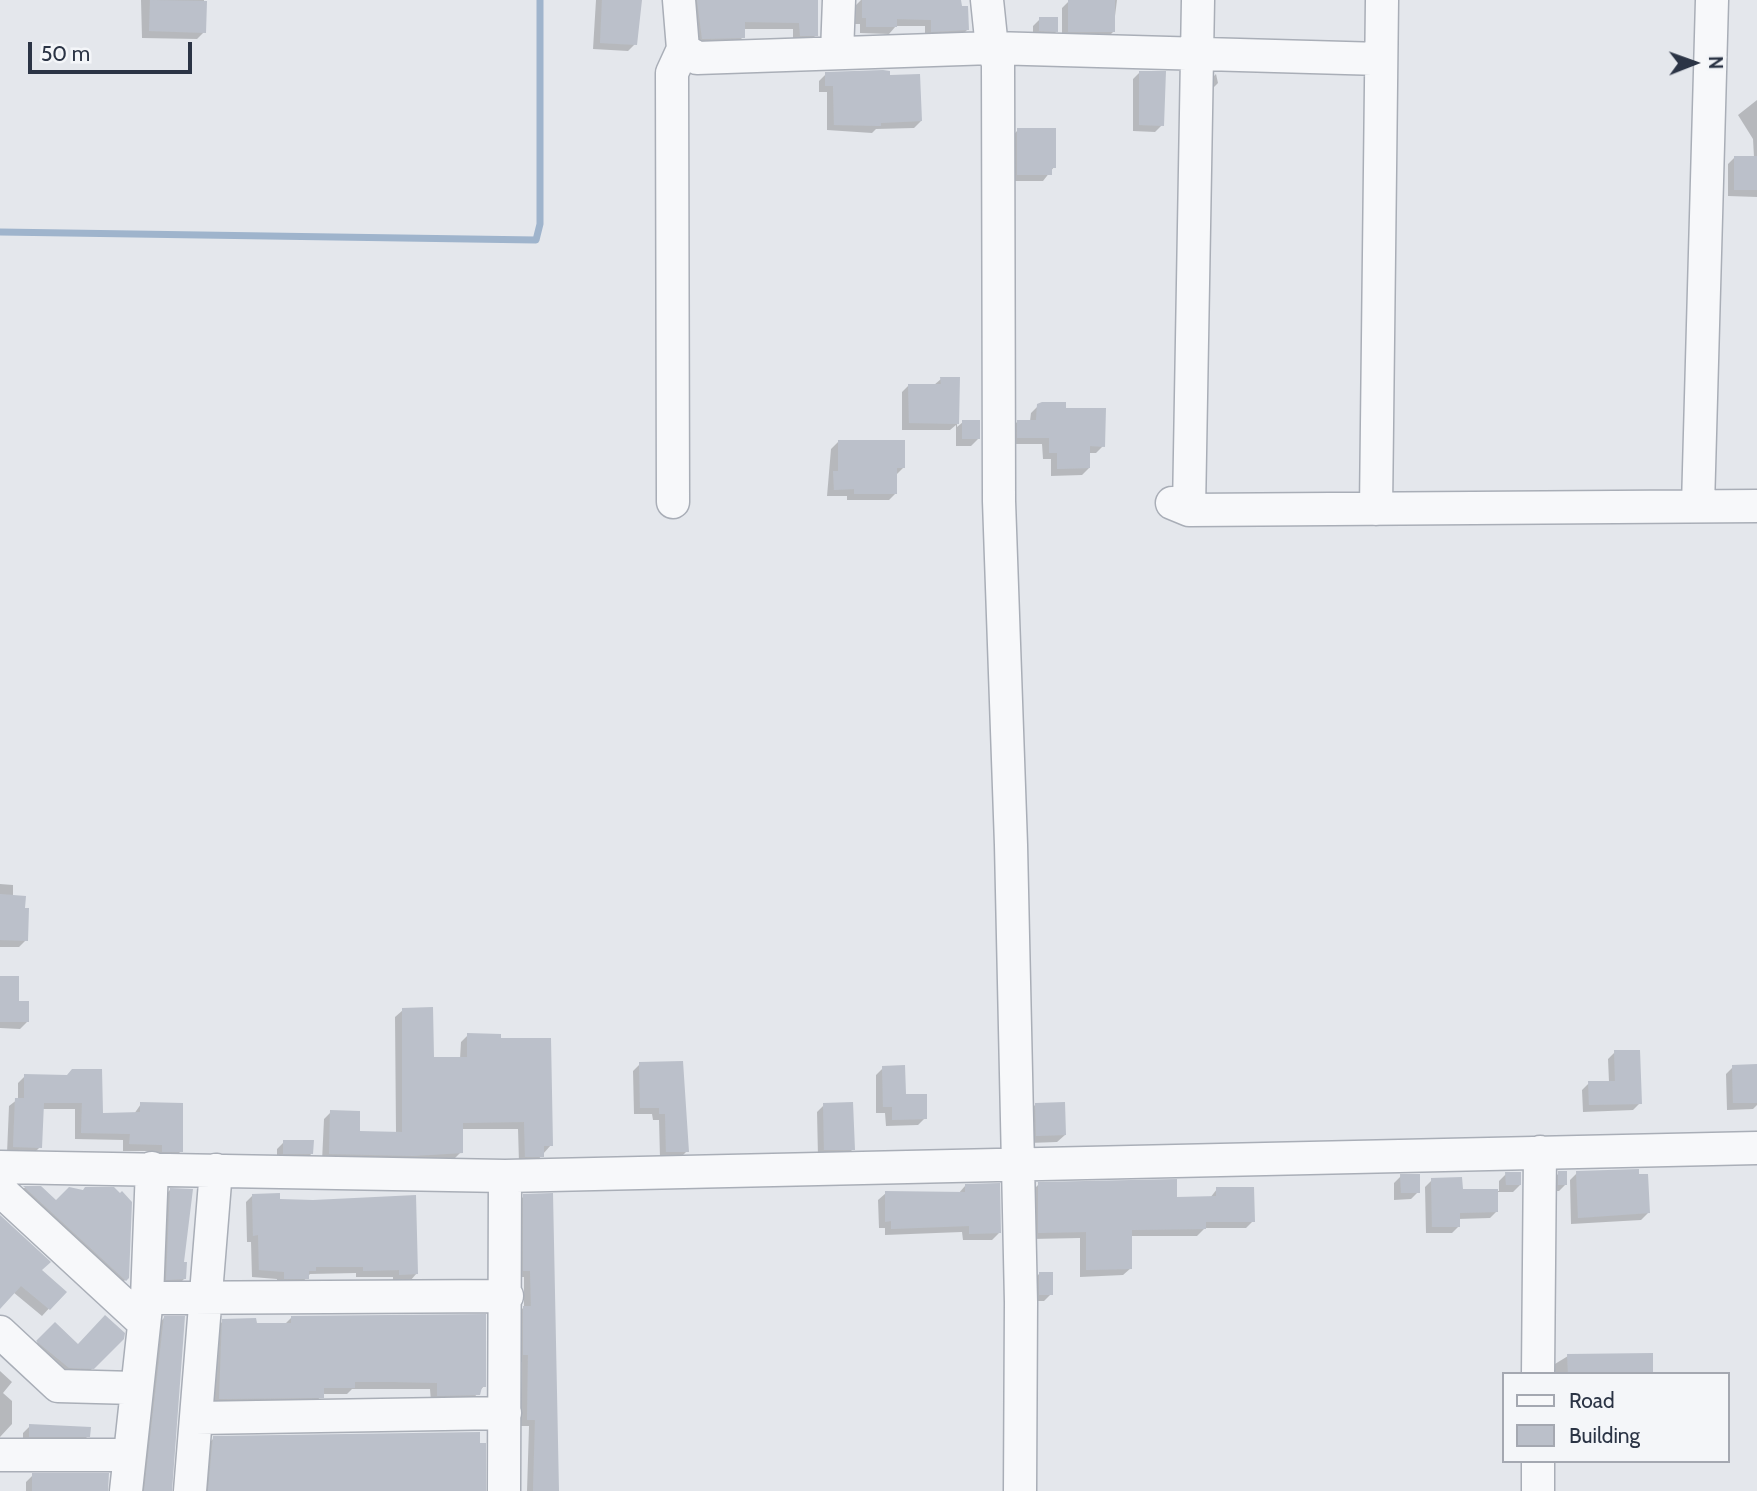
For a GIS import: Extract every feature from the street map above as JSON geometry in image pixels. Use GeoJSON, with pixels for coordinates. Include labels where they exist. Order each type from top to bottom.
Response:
{"type":"FeatureCollection","features":[{"type":"Feature","properties":{"kind":"street"},"geometry":{"type":"LineString","coordinates":[[673,502],[672,73],[683,49],[679,0]]}},
{"type":"Feature","properties":{"kind":"street"},"geometry":{"type":"LineString","coordinates":[[837,53],[839,0]]}},
{"type":"Feature","properties":{"kind":"street"},"geometry":{"type":"LineString","coordinates":[[987,0],[992,48],[998,63],[999,501],[1011,845],[1020,1491]]}},
{"type":"Feature","properties":{"kind":"street"},"geometry":{"type":"LineString","coordinates":[[1198,0],[1180,507],[1376,509],[1757,506]]}},
{"type":"Feature","properties":{"kind":"street"},"geometry":{"type":"LineString","coordinates":[[1376,509],[1382,0]]}},
{"type":"Feature","properties":{"kind":"street"},"geometry":{"type":"LineString","coordinates":[[1698,506],[1712,0]]}},
{"type":"Feature","properties":{"kind":"street"},"geometry":{"type":"LineString","coordinates":[[683,49],[697,58],[992,48],[1381,59]]}},
{"type":"Feature","properties":{"kind":"street"},"geometry":{"type":"LineString","coordinates":[[0,1167],[505,1176],[1757,1149]]}},
{"type":"Feature","properties":{"kind":"street"},"geometry":{"type":"LineString","coordinates":[[1538,1372],[1540,1152]]}},
{"type":"Feature","properties":{"kind":"street"},"geometry":{"type":"LineString","coordinates":[[126,1491],[145,1310],[152,1168]]}},
{"type":"Feature","properties":{"kind":"street"},"geometry":{"type":"LineString","coordinates":[[190,1491],[208,1297],[216,1170]]}},
{"type":"Feature","properties":{"kind":"street"},"geometry":{"type":"LineString","coordinates":[[504,1491],[507,1296],[505,1176]]}},
{"type":"Feature","properties":{"kind":"street"},"geometry":{"type":"LineString","coordinates":[[0,1190],[145,1310]]}},
{"type":"Feature","properties":{"kind":"street"},"geometry":{"type":"LineString","coordinates":[[145,1310],[208,1297],[507,1296]]}},
{"type":"Feature","properties":{"kind":"street"},"geometry":{"type":"LineString","coordinates":[[0,1332],[58,1386],[135,1388]]}},
{"type":"Feature","properties":{"kind":"street"},"geometry":{"type":"LineString","coordinates":[[196,1418],[505,1413]]}},
{"type":"Feature","properties":{"kind":"street"},"geometry":{"type":"LineString","coordinates":[[0,1455],[130,1455]]}},
{"type":"Feature","properties":{"kind":"street"},"geometry":{"type":"LineString","coordinates":[[1538,1463],[1538,1491]]}},
{"type":"Feature","properties":{"kind":"building"},"geometry":{"type":"Polygon","coordinates":[[[150,0],[207,1],[206,33],[149,31],[150,0]]]}},
{"type":"Feature","properties":{"kind":"building"},"geometry":{"type":"Polygon","coordinates":[[[602,0],[642,0],[637,45],[600,43],[602,0]]]}},
{"type":"Feature","properties":{"kind":"building"},"geometry":{"type":"Polygon","coordinates":[[[697,0],[818,0],[818,36],[800,36],[799,23],[745,22],[745,38],[702,39],[697,0]]]}},
{"type":"Feature","properties":{"kind":"building"},"geometry":{"type":"Polygon","coordinates":[[[862,0],[961,0],[962,6],[968,6],[969,30],[931,32],[931,20],[897,19],[897,27],[866,27],[866,18],[862,18],[862,0]]]}},
{"type":"Feature","properties":{"kind":"building"},"geometry":{"type":"Polygon","coordinates":[[[1068,0],[1115,0],[1115,32],[1068,32],[1068,0]]]}},
{"type":"Feature","properties":{"kind":"building"},"geometry":{"type":"Polygon","coordinates":[[[1039,17],[1058,17],[1058,32],[1039,31],[1039,17]]]}},
{"type":"Feature","properties":{"kind":"building"},"geometry":{"type":"Polygon","coordinates":[[[890,71],[890,75],[920,74],[922,121],[881,123],[881,126],[834,125],[833,86],[825,86],[825,72],[890,71]]]}},
{"type":"Feature","properties":{"kind":"building"},"geometry":{"type":"Polygon","coordinates":[[[1139,71],[1166,71],[1164,126],[1139,125],[1139,71]]]}},
{"type":"Feature","properties":{"kind":"building"},"geometry":{"type":"Polygon","coordinates":[[[1017,128],[1056,128],[1056,168],[1052,168],[1052,175],[1017,175],[1017,128]]]}},
{"type":"Feature","properties":{"kind":"building"},"geometry":{"type":"Polygon","coordinates":[[[1734,156],[1757,156],[1757,190],[1734,190],[1734,156]]]}},
{"type":"Feature","properties":{"kind":"building"},"geometry":{"type":"Polygon","coordinates":[[[940,377],[960,377],[959,424],[909,423],[908,384],[941,384],[940,377]]]}},
{"type":"Feature","properties":{"kind":"building"},"geometry":{"type":"Polygon","coordinates":[[[1066,402],[1066,408],[1106,408],[1105,447],[1090,446],[1090,468],[1057,469],[1057,453],[1049,453],[1049,438],[1017,438],[1017,420],[1036,420],[1037,404],[1066,402]]]}},
{"type":"Feature","properties":{"kind":"building"},"geometry":{"type":"Polygon","coordinates":[[[962,420],[980,420],[980,439],[962,439],[962,420]]]}},
{"type":"Feature","properties":{"kind":"building"},"geometry":{"type":"Polygon","coordinates":[[[838,440],[905,440],[905,468],[897,468],[897,494],[854,494],[854,489],[834,490],[833,471],[838,471],[838,440]]]}},
{"type":"Feature","properties":{"kind":"building"},"geometry":{"type":"Polygon","coordinates":[[[0,894],[26,896],[25,908],[29,908],[28,941],[0,940],[0,894]]]}},
{"type":"Feature","properties":{"kind":"building"},"geometry":{"type":"Polygon","coordinates":[[[0,976],[19,976],[19,1001],[29,1001],[29,1022],[0,1022],[0,976]]]}},
{"type":"Feature","properties":{"kind":"building"},"geometry":{"type":"Polygon","coordinates":[[[433,1007],[434,1057],[467,1057],[467,1033],[501,1034],[501,1038],[551,1038],[553,1146],[544,1146],[544,1157],[525,1157],[524,1122],[463,1123],[463,1153],[413,1156],[329,1154],[330,1110],[360,1111],[360,1131],[402,1132],[402,1008],[433,1007]]]}},
{"type":"Feature","properties":{"kind":"building"},"geometry":{"type":"Polygon","coordinates":[[[1614,1050],[1640,1050],[1642,1104],[1589,1105],[1588,1081],[1615,1081],[1614,1050]]]}},
{"type":"Feature","properties":{"kind":"building"},"geometry":{"type":"Polygon","coordinates":[[[683,1061],[689,1152],[666,1152],[665,1114],[659,1114],[659,1108],[640,1108],[639,1062],[683,1061]]]}},
{"type":"Feature","properties":{"kind":"building"},"geometry":{"type":"Polygon","coordinates":[[[1757,1064],[1757,1103],[1733,1103],[1732,1065],[1757,1064]]]}},
{"type":"Feature","properties":{"kind":"building"},"geometry":{"type":"Polygon","coordinates":[[[905,1065],[906,1094],[927,1094],[927,1119],[892,1120],[892,1107],[883,1107],[882,1066],[905,1065]]]}},
{"type":"Feature","properties":{"kind":"building"},"geometry":{"type":"Polygon","coordinates":[[[72,1069],[102,1069],[103,1113],[140,1112],[140,1102],[183,1103],[183,1152],[162,1152],[162,1145],[129,1144],[130,1134],[81,1133],[82,1103],[44,1103],[42,1148],[13,1147],[15,1098],[24,1098],[24,1074],[67,1075],[72,1069]]]}},
{"type":"Feature","properties":{"kind":"building"},"geometry":{"type":"Polygon","coordinates":[[[853,1102],[855,1150],[824,1150],[823,1103],[853,1102]]]}},
{"type":"Feature","properties":{"kind":"building"},"geometry":{"type":"Polygon","coordinates":[[[1065,1102],[1066,1135],[1036,1136],[1035,1103],[1065,1102]]]}},
{"type":"Feature","properties":{"kind":"building"},"geometry":{"type":"Polygon","coordinates":[[[283,1140],[314,1140],[313,1154],[283,1154],[283,1140]]]}},
{"type":"Feature","properties":{"kind":"building"},"geometry":{"type":"Polygon","coordinates":[[[1639,1169],[1639,1174],[1648,1174],[1650,1213],[1578,1218],[1576,1171],[1639,1169]]]}},
{"type":"Feature","properties":{"kind":"building"},"geometry":{"type":"Polygon","coordinates":[[[1558,1171],[1567,1171],[1567,1185],[1558,1185],[1558,1171]]]}},
{"type":"Feature","properties":{"kind":"building"},"geometry":{"type":"Polygon","coordinates":[[[1505,1172],[1521,1172],[1521,1185],[1506,1185],[1505,1172]]]}},
{"type":"Feature","properties":{"kind":"building"},"geometry":{"type":"Polygon","coordinates":[[[1400,1174],[1420,1174],[1420,1193],[1401,1193],[1400,1174]]]}},
{"type":"Feature","properties":{"kind":"building"},"geometry":{"type":"Polygon","coordinates":[[[1462,1177],[1463,1189],[1498,1189],[1498,1212],[1460,1213],[1460,1227],[1432,1227],[1431,1178],[1462,1177]]]}},
{"type":"Feature","properties":{"kind":"building"},"geometry":{"type":"Polygon","coordinates":[[[1177,1179],[1177,1197],[1216,1196],[1216,1187],[1254,1187],[1255,1222],[1206,1222],[1206,1229],[1132,1230],[1132,1269],[1086,1270],[1086,1232],[1038,1233],[1038,1182],[1177,1179]]]}},
{"type":"Feature","properties":{"kind":"building"},"geometry":{"type":"Polygon","coordinates":[[[1000,1183],[1001,1233],[969,1234],[969,1226],[891,1229],[891,1221],[885,1222],[885,1191],[965,1192],[965,1184],[1000,1183]]]}},
{"type":"Feature","properties":{"kind":"building"},"geometry":{"type":"Polygon","coordinates":[[[23,1186],[41,1186],[56,1200],[69,1187],[83,1190],[85,1187],[114,1187],[120,1193],[122,1191],[132,1202],[129,1278],[126,1281],[23,1186]]]}},
{"type":"Feature","properties":{"kind":"building"},"geometry":{"type":"Polygon","coordinates":[[[170,1188],[193,1189],[184,1262],[187,1262],[186,1279],[166,1280],[170,1188]]]}},
{"type":"Feature","properties":{"kind":"building"},"geometry":{"type":"Polygon","coordinates":[[[280,1193],[280,1199],[313,1200],[416,1195],[418,1274],[399,1275],[399,1270],[363,1271],[363,1267],[316,1267],[316,1271],[309,1271],[309,1279],[284,1279],[284,1272],[259,1270],[258,1235],[253,1236],[252,1194],[280,1193]]]}},
{"type":"Feature","properties":{"kind":"building"},"geometry":{"type":"Polygon","coordinates":[[[553,1193],[559,1491],[533,1491],[535,1420],[527,1420],[528,1355],[523,1355],[523,1306],[531,1306],[530,1271],[523,1271],[523,1194],[553,1193]]]}},
{"type":"Feature","properties":{"kind":"building"},"geometry":{"type":"Polygon","coordinates":[[[0,1215],[51,1262],[42,1270],[67,1292],[50,1310],[21,1286],[0,1309],[0,1215]]]}},
{"type":"Feature","properties":{"kind":"building"},"geometry":{"type":"Polygon","coordinates":[[[1039,1272],[1053,1272],[1053,1295],[1039,1295],[1039,1272]]]}},
{"type":"Feature","properties":{"kind":"building"},"geometry":{"type":"Polygon","coordinates":[[[486,1314],[486,1387],[482,1387],[480,1395],[437,1396],[437,1383],[355,1382],[355,1388],[324,1388],[324,1398],[219,1399],[222,1319],[256,1318],[257,1323],[291,1323],[291,1316],[486,1314]]]}},
{"type":"Feature","properties":{"kind":"building"},"geometry":{"type":"Polygon","coordinates":[[[105,1315],[125,1333],[124,1339],[94,1369],[69,1368],[36,1341],[55,1322],[78,1344],[105,1315]]]}},
{"type":"Feature","properties":{"kind":"building"},"geometry":{"type":"Polygon","coordinates":[[[164,1316],[185,1316],[172,1491],[144,1491],[164,1316]]]}},
{"type":"Feature","properties":{"kind":"building"},"geometry":{"type":"Polygon","coordinates":[[[1653,1353],[1653,1372],[1568,1372],[1567,1354],[1653,1353]]]}},
{"type":"Feature","properties":{"kind":"building"},"geometry":{"type":"Polygon","coordinates":[[[29,1424],[91,1427],[90,1437],[29,1437],[29,1424]]]}},
{"type":"Feature","properties":{"kind":"building"},"geometry":{"type":"Polygon","coordinates":[[[480,1432],[480,1443],[486,1443],[486,1491],[208,1491],[213,1436],[480,1432]]]}},
{"type":"Feature","properties":{"kind":"building"},"geometry":{"type":"Polygon","coordinates":[[[32,1473],[109,1473],[108,1491],[32,1491],[32,1473]]]}},
{"type":"Feature","properties":{"kind":"waterway"},"geometry":{"type":"LineString","coordinates":[[0,232],[536,240],[540,224],[540,0]]}}]}
